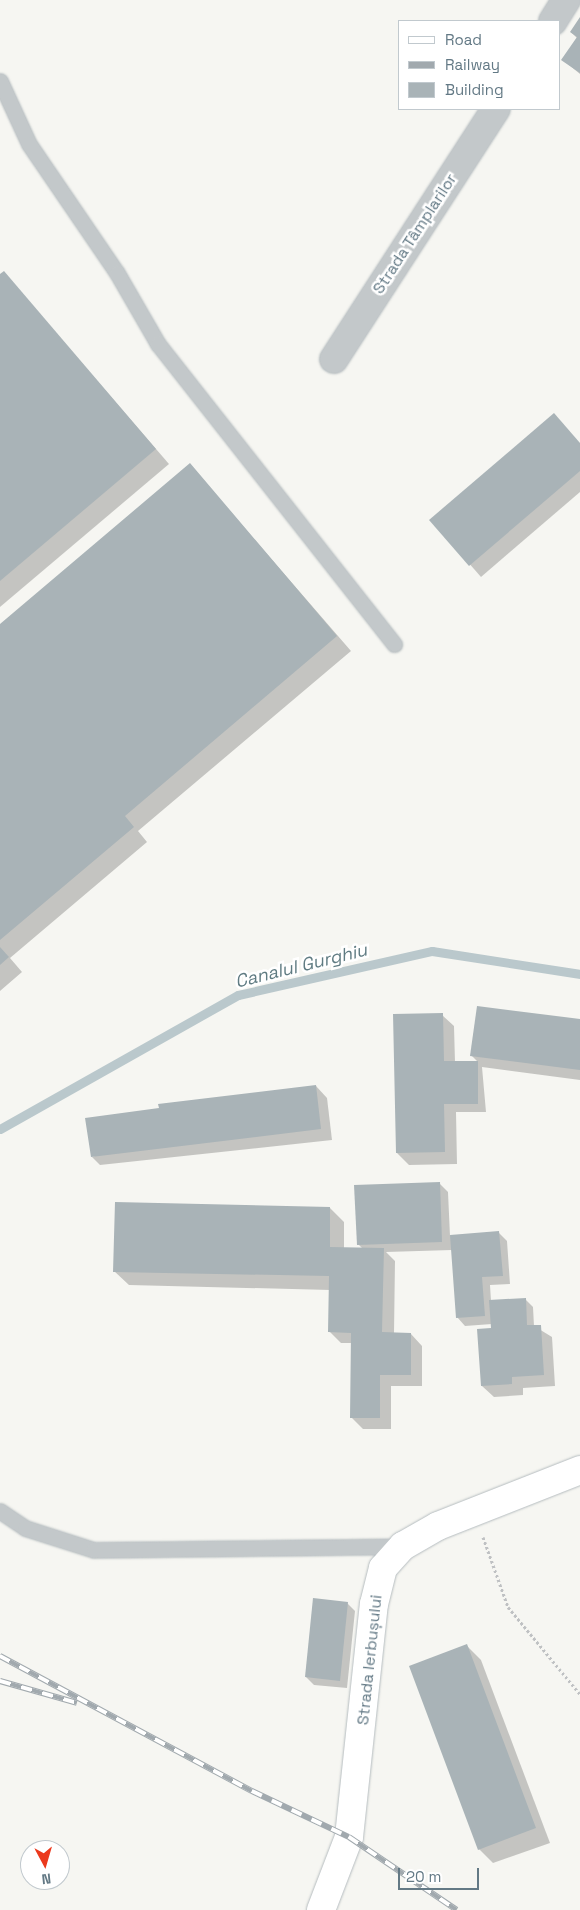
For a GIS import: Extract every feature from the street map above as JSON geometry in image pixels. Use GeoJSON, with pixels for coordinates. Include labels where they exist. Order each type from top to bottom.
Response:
{"type":"FeatureCollection","features":[{"type":"Feature","properties":{"kind":"main road","name":"Strada Ierbușului"},"geometry":{"type":"LineString","coordinates":[[321,1910],[349,1837],[374,1604],[383,1568],[403,1546],[474,1510],[580,1470]]}},
{"type":"Feature","properties":{"kind":"street"},"geometry":{"type":"LineString","coordinates":[[554,20],[566,0]]}},
{"type":"Feature","properties":{"kind":"street","name":"Strada Tâmplarilor"},"geometry":{"type":"LineString","coordinates":[[334,360],[495,110]]}},
{"type":"Feature","properties":{"kind":"lane"},"geometry":{"type":"LineString","coordinates":[[0,81],[28,144],[117,272],[158,344],[394,644]]}},
{"type":"Feature","properties":{"kind":"lane"},"geometry":{"type":"LineString","coordinates":[[0,1511],[25,1528],[94,1550],[403,1546]]}},
{"type":"Feature","properties":{"kind":"path"},"geometry":{"type":"LineString","coordinates":[[474,1510],[508,1607],[580,1694]]}},
{"type":"Feature","properties":{"kind":"building"},"geometry":{"type":"Polygon","coordinates":[[[580,17],[580,73],[561,60],[577,37],[570,32],[580,17]]]}},
{"type":"Feature","properties":{"kind":"building"},"geometry":{"type":"Polygon","coordinates":[[[4,271],[156,449],[0,581],[0,274],[4,271]]]}},
{"type":"Feature","properties":{"kind":"building"},"geometry":{"type":"Polygon","coordinates":[[[554,413],[580,443],[580,471],[469,566],[429,520],[554,413]]]}},
{"type":"Feature","properties":{"kind":"building"},"geometry":{"type":"Polygon","coordinates":[[[190,463],[337,636],[125,816],[134,827],[0,940],[0,624],[190,463]]]}},
{"type":"Feature","properties":{"kind":"building"},"geometry":{"type":"Polygon","coordinates":[[[0,947],[9,957],[0,965],[0,947]]]}},
{"type":"Feature","properties":{"kind":"building"},"geometry":{"type":"Polygon","coordinates":[[[477,1006],[580,1019],[580,1070],[470,1056],[477,1006]]]}},
{"type":"Feature","properties":{"kind":"building"},"geometry":{"type":"Polygon","coordinates":[[[443,1013],[444,1061],[478,1061],[478,1104],[444,1104],[445,1152],[396,1153],[393,1014],[443,1013]]]}},
{"type":"Feature","properties":{"kind":"building"},"geometry":{"type":"Polygon","coordinates":[[[316,1085],[321,1129],[91,1157],[85,1118],[159,1108],[158,1104],[316,1085]]]}},
{"type":"Feature","properties":{"kind":"building"},"geometry":{"type":"Polygon","coordinates":[[[440,1182],[442,1242],[357,1245],[354,1185],[440,1182]]]}},
{"type":"Feature","properties":{"kind":"building"},"geometry":{"type":"Polygon","coordinates":[[[115,1202],[330,1207],[330,1247],[384,1248],[382,1332],[411,1333],[411,1375],[380,1375],[380,1418],[350,1418],[351,1333],[328,1332],[329,1276],[113,1272],[115,1202]]]}},
{"type":"Feature","properties":{"kind":"building"},"geometry":{"type":"Polygon","coordinates":[[[499,1231],[503,1276],[482,1277],[485,1316],[456,1318],[450,1235],[499,1231]]]}},
{"type":"Feature","properties":{"kind":"building"},"geometry":{"type":"Polygon","coordinates":[[[526,1298],[527,1325],[541,1325],[544,1375],[512,1377],[512,1384],[481,1386],[477,1329],[491,1328],[489,1300],[526,1298]]]}},
{"type":"Feature","properties":{"kind":"building"},"geometry":{"type":"Polygon","coordinates":[[[313,1598],[348,1602],[340,1681],[305,1677],[313,1598]]]}},
{"type":"Feature","properties":{"kind":"building"},"geometry":{"type":"Polygon","coordinates":[[[467,1644],[536,1828],[478,1850],[409,1666],[467,1644]]]}},
{"type":"Feature","properties":{"kind":"waterway","name":"Canalul Gurghiu"},"geometry":{"type":"LineString","coordinates":[[0,1129],[238,995],[432,951],[580,974]]}},
{"type":"Feature","properties":{"kind":"railway"},"geometry":{"type":"LineString","coordinates":[[0,1656],[252,1791],[349,1837],[457,1910]]}},
{"type":"Feature","properties":{"kind":"railway"},"geometry":{"type":"LineString","coordinates":[[0,1681],[77,1703]]}}]}
